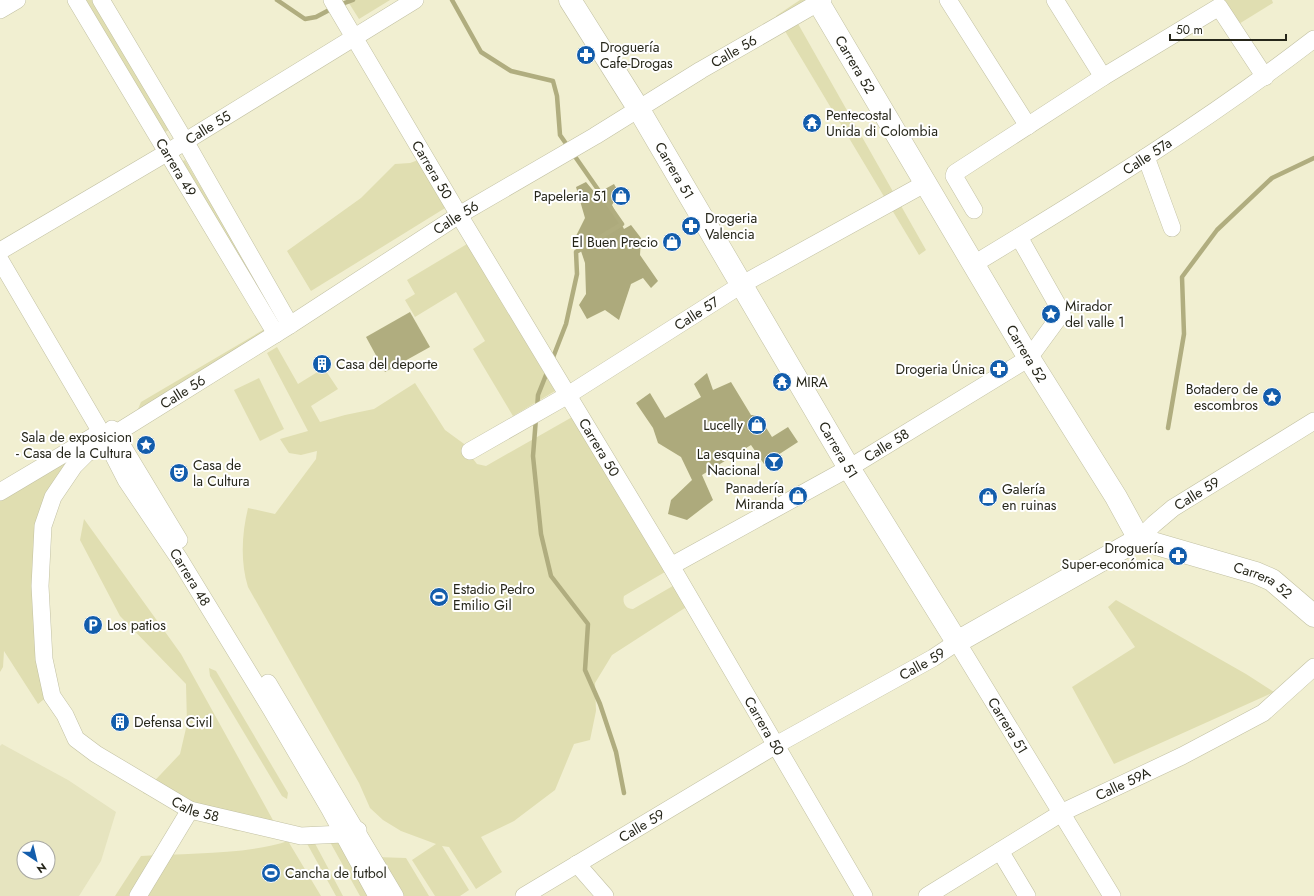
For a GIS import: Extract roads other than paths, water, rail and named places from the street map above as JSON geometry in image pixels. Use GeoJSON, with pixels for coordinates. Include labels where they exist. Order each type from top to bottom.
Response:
{"type":"FeatureCollection","features":[{"type":"Feature","properties":{"kind":"main road","name":"Carrera 51"},"geometry":{"type":"LineString","coordinates":[[570,0],[638,108],[849,468],[957,642]]}},
{"type":"Feature","properties":{"kind":"main road","name":"Carrera 52"},"geometry":{"type":"LineString","coordinates":[[819,1],[1029,358],[1116,497],[1139,540],[1256,573],[1272,580],[1314,616]]}},
{"type":"Feature","properties":{"kind":"main road","name":"Calle 59"},"geometry":{"type":"LineString","coordinates":[[957,642],[1139,540]]}},
{"type":"Feature","properties":{"kind":"street"},"geometry":{"type":"LineString","coordinates":[[0,10],[17,0]]}},
{"type":"Feature","properties":{"kind":"street","name":"Carrera 49"},"geometry":{"type":"LineString","coordinates":[[76,0],[168,152],[281,326]]}},
{"type":"Feature","properties":{"kind":"street","name":"Carrera 49"},"geometry":{"type":"LineString","coordinates":[[101,0],[185,141],[281,326]]}},
{"type":"Feature","properties":{"kind":"street","name":"Carrera 50"},"geometry":{"type":"LineString","coordinates":[[332,0],[459,215],[671,566],[864,896]]}},
{"type":"Feature","properties":{"kind":"street","name":"Calle 55"},"geometry":{"type":"LineString","coordinates":[[0,251],[168,152],[354,36],[415,0]]}},
{"type":"Feature","properties":{"kind":"street"},"geometry":{"type":"LineString","coordinates":[[948,0],[1028,126]]}},
{"type":"Feature","properties":{"kind":"street"},"geometry":{"type":"LineString","coordinates":[[1055,0],[1103,77]]}},
{"type":"Feature","properties":{"kind":"street","name":"Calle 56"},"geometry":{"type":"LineString","coordinates":[[0,492],[106,437],[459,215],[819,1]]}},
{"type":"Feature","properties":{"kind":"street"},"geometry":{"type":"LineString","coordinates":[[974,210],[954,176],[955,173],[1103,77],[1220,7],[1265,77]]}},
{"type":"Feature","properties":{"kind":"street","name":"Calle 57a"},"geometry":{"type":"LineString","coordinates":[[974,264],[1146,157],[1265,77],[1314,39]]}},
{"type":"Feature","properties":{"kind":"street"},"geometry":{"type":"LineString","coordinates":[[1146,157],[1172,228]]}},
{"type":"Feature","properties":{"kind":"street","name":"Calle 57"},"geometry":{"type":"LineString","coordinates":[[470,451],[568,395],[741,285],[926,183]]}},
{"type":"Feature","properties":{"kind":"street","name":"Calle 58"},"geometry":{"type":"LineString","coordinates":[[671,566],[849,468],[1029,358],[1062,313],[1019,237]]}},
{"type":"Feature","properties":{"kind":"street","name":"Carrera 48"},"geometry":{"type":"LineString","coordinates":[[0,260],[106,437],[126,480],[182,554],[276,706],[350,832],[395,896]]}},
{"type":"Feature","properties":{"kind":"street","name":"Calle 59"},"geometry":{"type":"LineString","coordinates":[[1139,540],[1154,524],[1173,508],[1314,421]]}},
{"type":"Feature","properties":{"kind":"street","name":"Calle 58"},"geometry":{"type":"LineString","coordinates":[[106,437],[74,466],[53,497],[43,526],[40,586],[44,659],[52,696],[65,715],[76,739],[96,754],[190,810],[301,836],[350,832]]}},
{"type":"Feature","properties":{"kind":"street","name":"Calle 59"},"geometry":{"type":"LineString","coordinates":[[524,896],[776,746],[926,662],[957,642]]}},
{"type":"Feature","properties":{"kind":"street","name":"Carrera 51"},"geometry":{"type":"LineString","coordinates":[[957,642],[1063,812],[1112,896]]}},
{"type":"Feature","properties":{"kind":"street","name":"Calle 59A"},"geometry":{"type":"LineString","coordinates":[[927,896],[1063,812],[1182,756],[1263,713],[1314,667]]}},
{"type":"Feature","properties":{"kind":"street"},"geometry":{"type":"LineString","coordinates":[[138,896],[190,810]]}},
{"type":"Feature","properties":{"kind":"street","name":"Carrera 48"},"geometry":{"type":"LineString","coordinates":[[350,832],[377,896]]}},
{"type":"Feature","properties":{"kind":"street"},"geometry":{"type":"LineString","coordinates":[[1000,851],[1027,896]]}},
{"type":"Feature","properties":{"kind":"street"},"geometry":{"type":"LineString","coordinates":[[577,864],[605,896]]}},
{"type":"Feature","properties":{"kind":"waterway"},"geometry":{"type":"LineString","coordinates":[[277,0],[305,19],[316,17],[333,8]]}},
{"type":"Feature","properties":{"kind":"waterway"},"geometry":{"type":"LineString","coordinates":[[339,5],[353,0]]}},
{"type":"Feature","properties":{"kind":"waterway"},"geometry":{"type":"LineString","coordinates":[[452,0],[481,52],[511,71],[553,81],[557,96],[560,135],[622,224],[576,252],[577,274],[566,324],[552,360]]}},
{"type":"Feature","properties":{"kind":"waterway"},"geometry":{"type":"LineString","coordinates":[[1168,428],[1184,334],[1182,277],[1217,230],[1272,178],[1314,158]]}},
{"type":"Feature","properties":{"kind":"waterway"},"geometry":{"type":"LineString","coordinates":[[537,409],[538,395],[548,370]]}},
{"type":"Feature","properties":{"kind":"waterway"},"geometry":{"type":"LineString","coordinates":[[536,418],[533,456],[541,534],[551,576],[588,624],[585,670],[600,704],[616,752],[624,793]]}},
{"type":"Feature","properties":{"kind":"place","name":"Droguería Cafe-Drogas"},"geometry":{"type":"Point","coordinates":[586,55]}},
{"type":"Feature","properties":{"kind":"place","name":"Pentecostal Unida di Colombia"},"geometry":{"type":"Point","coordinates":[812,123]}},
{"type":"Feature","properties":{"kind":"place","name":"Papeleria 51"},"geometry":{"type":"Point","coordinates":[621,196]}},
{"type":"Feature","properties":{"kind":"place","name":"Drogeria Valencia"},"geometry":{"type":"Point","coordinates":[691,226]}},
{"type":"Feature","properties":{"kind":"place","name":"El Buen Precio"},"geometry":{"type":"Point","coordinates":[672,242]}},
{"type":"Feature","properties":{"kind":"place","name":"Mirador del valle 1"},"geometry":{"type":"Point","coordinates":[1051,314]}},
{"type":"Feature","properties":{"kind":"place","name":"Casa del deporte"},"geometry":{"type":"Point","coordinates":[322,364]}},
{"type":"Feature","properties":{"kind":"place","name":"Drogeria Única"},"geometry":{"type":"Point","coordinates":[999,369]}},
{"type":"Feature","properties":{"kind":"place","name":"MIRA"},"geometry":{"type":"Point","coordinates":[782,382]}},
{"type":"Feature","properties":{"kind":"place","name":"Botadero de escombros"},"geometry":{"type":"Point","coordinates":[1272,397]}},
{"type":"Feature","properties":{"kind":"place","name":"Lucelly"},"geometry":{"type":"Point","coordinates":[757,425]}},
{"type":"Feature","properties":{"kind":"place","name":"Sala de exposicion - Casa de la Cultura"},"geometry":{"type":"Point","coordinates":[146,445]}},
{"type":"Feature","properties":{"kind":"place","name":"La esquina Nacional"},"geometry":{"type":"Point","coordinates":[774,462]}},
{"type":"Feature","properties":{"kind":"place","name":"Casa de la Cultura"},"geometry":{"type":"Point","coordinates":[179,473]}},
{"type":"Feature","properties":{"kind":"place","name":"Panadería Miranda"},"geometry":{"type":"Point","coordinates":[798,496]}},
{"type":"Feature","properties":{"kind":"place","name":"Galería en ruinas"},"geometry":{"type":"Point","coordinates":[988,497]}},
{"type":"Feature","properties":{"kind":"place","name":"Droguería Super-económica"},"geometry":{"type":"Point","coordinates":[1178,556]}},
{"type":"Feature","properties":{"kind":"place","name":"Estadio Pedro Emilio Gil"},"geometry":{"type":"Point","coordinates":[439,597]}},
{"type":"Feature","properties":{"kind":"place","name":"Los patios"},"geometry":{"type":"Point","coordinates":[93,625]}},
{"type":"Feature","properties":{"kind":"place","name":"Defensa Civil"},"geometry":{"type":"Point","coordinates":[120,722]}},
{"type":"Feature","properties":{"kind":"place","name":"Cancha de futbol"},"geometry":{"type":"Point","coordinates":[271,873]}}]}
